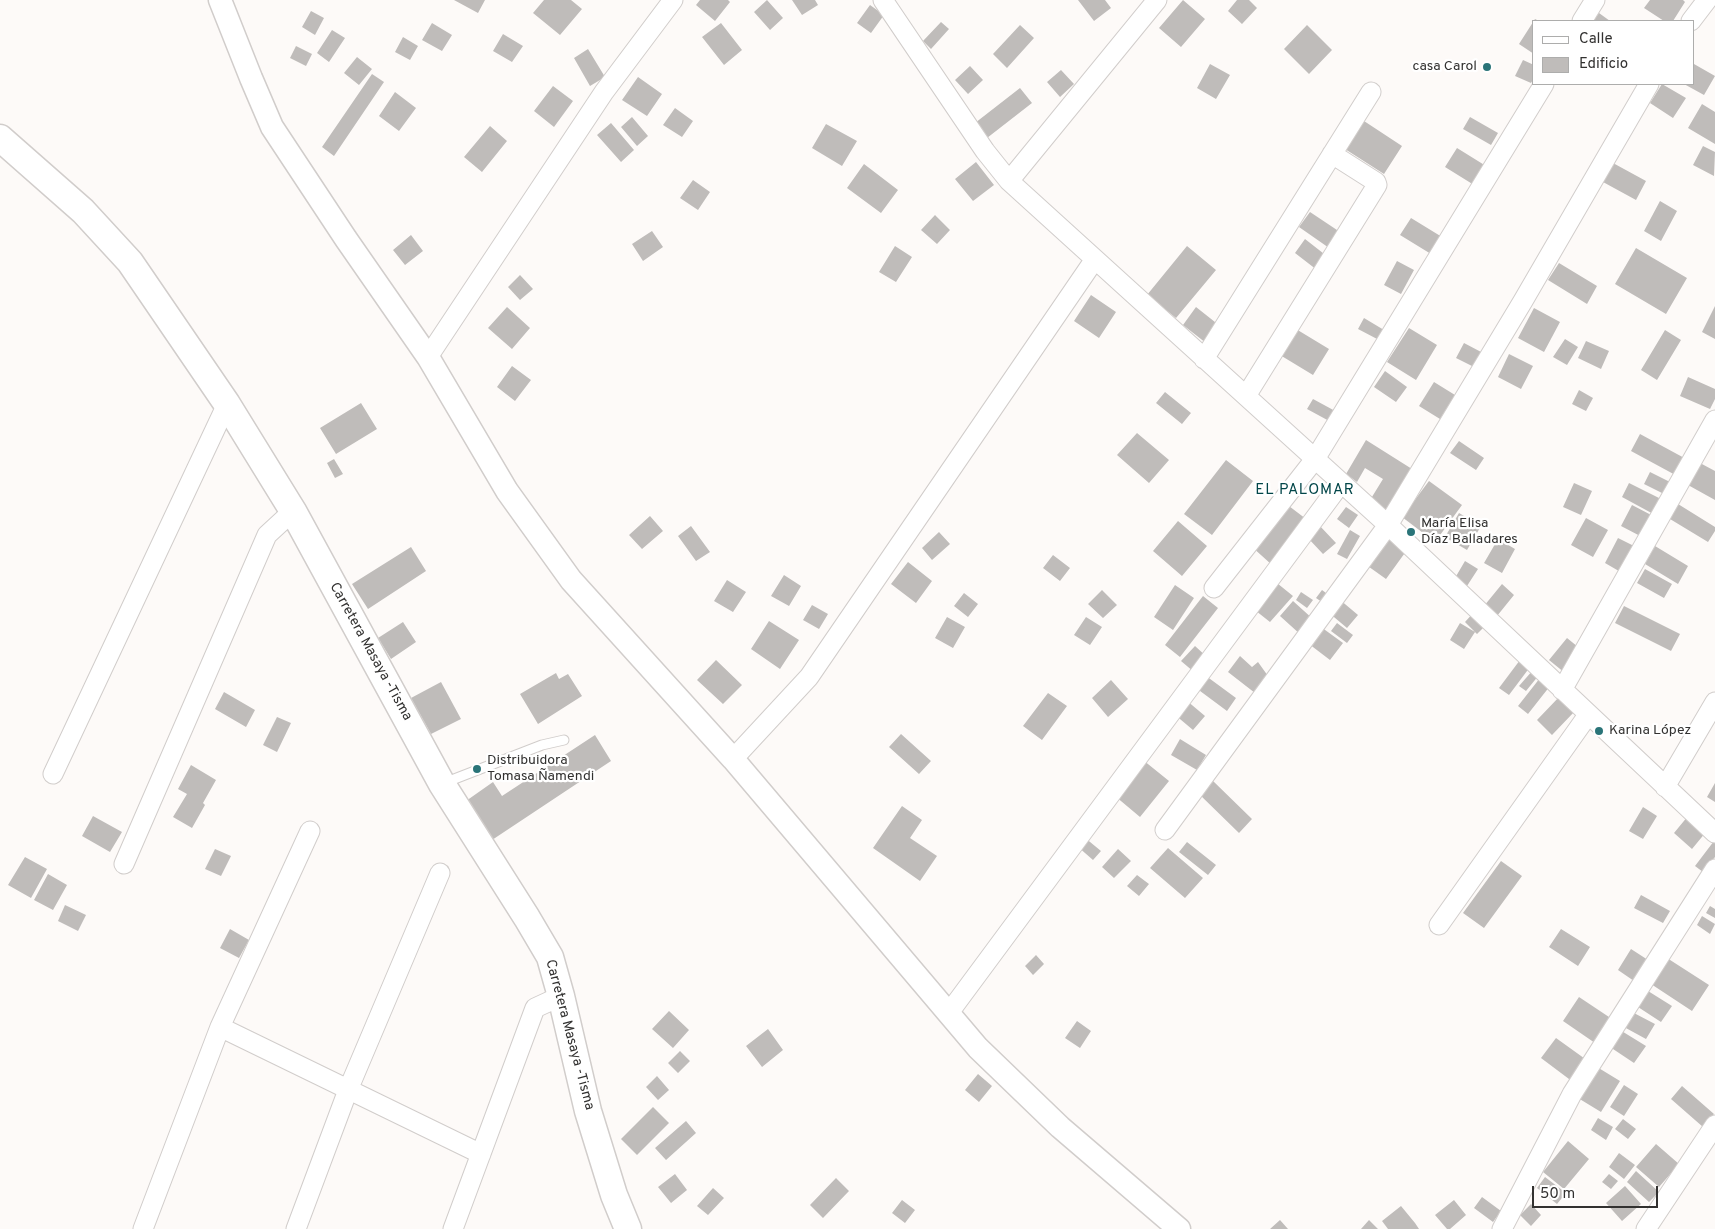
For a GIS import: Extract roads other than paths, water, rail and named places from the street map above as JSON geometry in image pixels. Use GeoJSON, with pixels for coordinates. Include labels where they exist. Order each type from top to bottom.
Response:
{"type":"FeatureCollection","features":[{"type":"Feature","properties":{"kind":"main road","name":"Carretera Masaya -Tisma"},"geometry":{"type":"LineString","coordinates":[[0,138],[83,211],[130,262],[227,404],[293,511],[442,784],[550,957],[588,1111],[614,1195],[628,1229]]}},
{"type":"Feature","properties":{"kind":"street"},"geometry":{"type":"LineString","coordinates":[[220,0],[272,128],[428,357],[507,492],[570,580],[733,758],[978,1048],[1060,1127],[1180,1229]]}},
{"type":"Feature","properties":{"kind":"street"},"geometry":{"type":"LineString","coordinates":[[428,357],[604,92],[673,0]]}},
{"type":"Feature","properties":{"kind":"street"},"geometry":{"type":"LineString","coordinates":[[883,0],[985,151],[1009,181],[1388,525],[1715,833]]}},
{"type":"Feature","properties":{"kind":"street"},"geometry":{"type":"LineString","coordinates":[[1009,181],[1157,0]]}},
{"type":"Feature","properties":{"kind":"street"},"geometry":{"type":"LineString","coordinates":[[1583,20],[1595,0]]}},
{"type":"Feature","properties":{"kind":"street"},"geometry":{"type":"LineString","coordinates":[[1692,20],[1706,0]]}},
{"type":"Feature","properties":{"kind":"street"},"geometry":{"type":"LineString","coordinates":[[1214,588],[1315,459],[1543,85]]}},
{"type":"Feature","properties":{"kind":"street"},"geometry":{"type":"LineString","coordinates":[[1165,830],[1388,525],[1648,85]]}},
{"type":"Feature","properties":{"kind":"street"},"geometry":{"type":"LineString","coordinates":[[1204,358],[1371,92]]}},
{"type":"Feature","properties":{"kind":"street"},"geometry":{"type":"LineString","coordinates":[[1246,396],[1377,185],[1376,182],[1332,154]]}},
{"type":"Feature","properties":{"kind":"street"},"geometry":{"type":"LineString","coordinates":[[733,758],[809,677],[1095,259]]}},
{"type":"Feature","properties":{"kind":"street"},"geometry":{"type":"LineString","coordinates":[[53,774],[227,404]]}},
{"type":"Feature","properties":{"kind":"street"},"geometry":{"type":"LineString","coordinates":[[1562,690],[1715,420]]}},
{"type":"Feature","properties":{"kind":"street"},"geometry":{"type":"LineString","coordinates":[[948,1014],[1341,483]]}},
{"type":"Feature","properties":{"kind":"street"},"geometry":{"type":"LineString","coordinates":[[124,864],[267,535],[293,511]]}},
{"type":"Feature","properties":{"kind":"street"},"geometry":{"type":"LineString","coordinates":[[1666,787],[1715,702]]}},
{"type":"Feature","properties":{"kind":"street"},"geometry":{"type":"LineString","coordinates":[[1439,925],[1588,715]]}},
{"type":"Feature","properties":{"kind":"street"},"geometry":{"type":"LineString","coordinates":[[144,1229],[220,1027],[310,831]]}},
{"type":"Feature","properties":{"kind":"street"},"geometry":{"type":"LineString","coordinates":[[1502,1229],[1572,1094],[1715,869]]}},
{"type":"Feature","properties":{"kind":"street"},"geometry":{"type":"LineString","coordinates":[[296,1229],[348,1090],[440,873]]}},
{"type":"Feature","properties":{"kind":"street"},"geometry":{"type":"LineString","coordinates":[[453,1229],[535,1008],[561,996]]}},
{"type":"Feature","properties":{"kind":"street"},"geometry":{"type":"LineString","coordinates":[[220,1027],[481,1154]]}},
{"type":"Feature","properties":{"kind":"street"},"geometry":{"type":"LineString","coordinates":[[1646,1229],[1715,1125]]}},
{"type":"Feature","properties":{"kind":"lane"},"geometry":{"type":"LineString","coordinates":[[442,784],[542,745],[564,740]]}},
{"type":"Feature","properties":{"kind":"place","name":"casa Carol"},"geometry":{"type":"Point","coordinates":[1487,67]}},
{"type":"Feature","properties":{"kind":"place","name":"María Elisa Díaz Balladares"},"geometry":{"type":"Point","coordinates":[1411,532]}},
{"type":"Feature","properties":{"kind":"place","name":"Karina López"},"geometry":{"type":"Point","coordinates":[1599,731]}},
{"type":"Feature","properties":{"kind":"place","name":"Distribuidora Tomasa Ñamendi"},"geometry":{"type":"Point","coordinates":[477,769]}},
{"type":"Feature","properties":{"kind":"district","name":"EL PALOMAR"},"geometry":{"type":"Point","coordinates":[1305,491]}}]}
